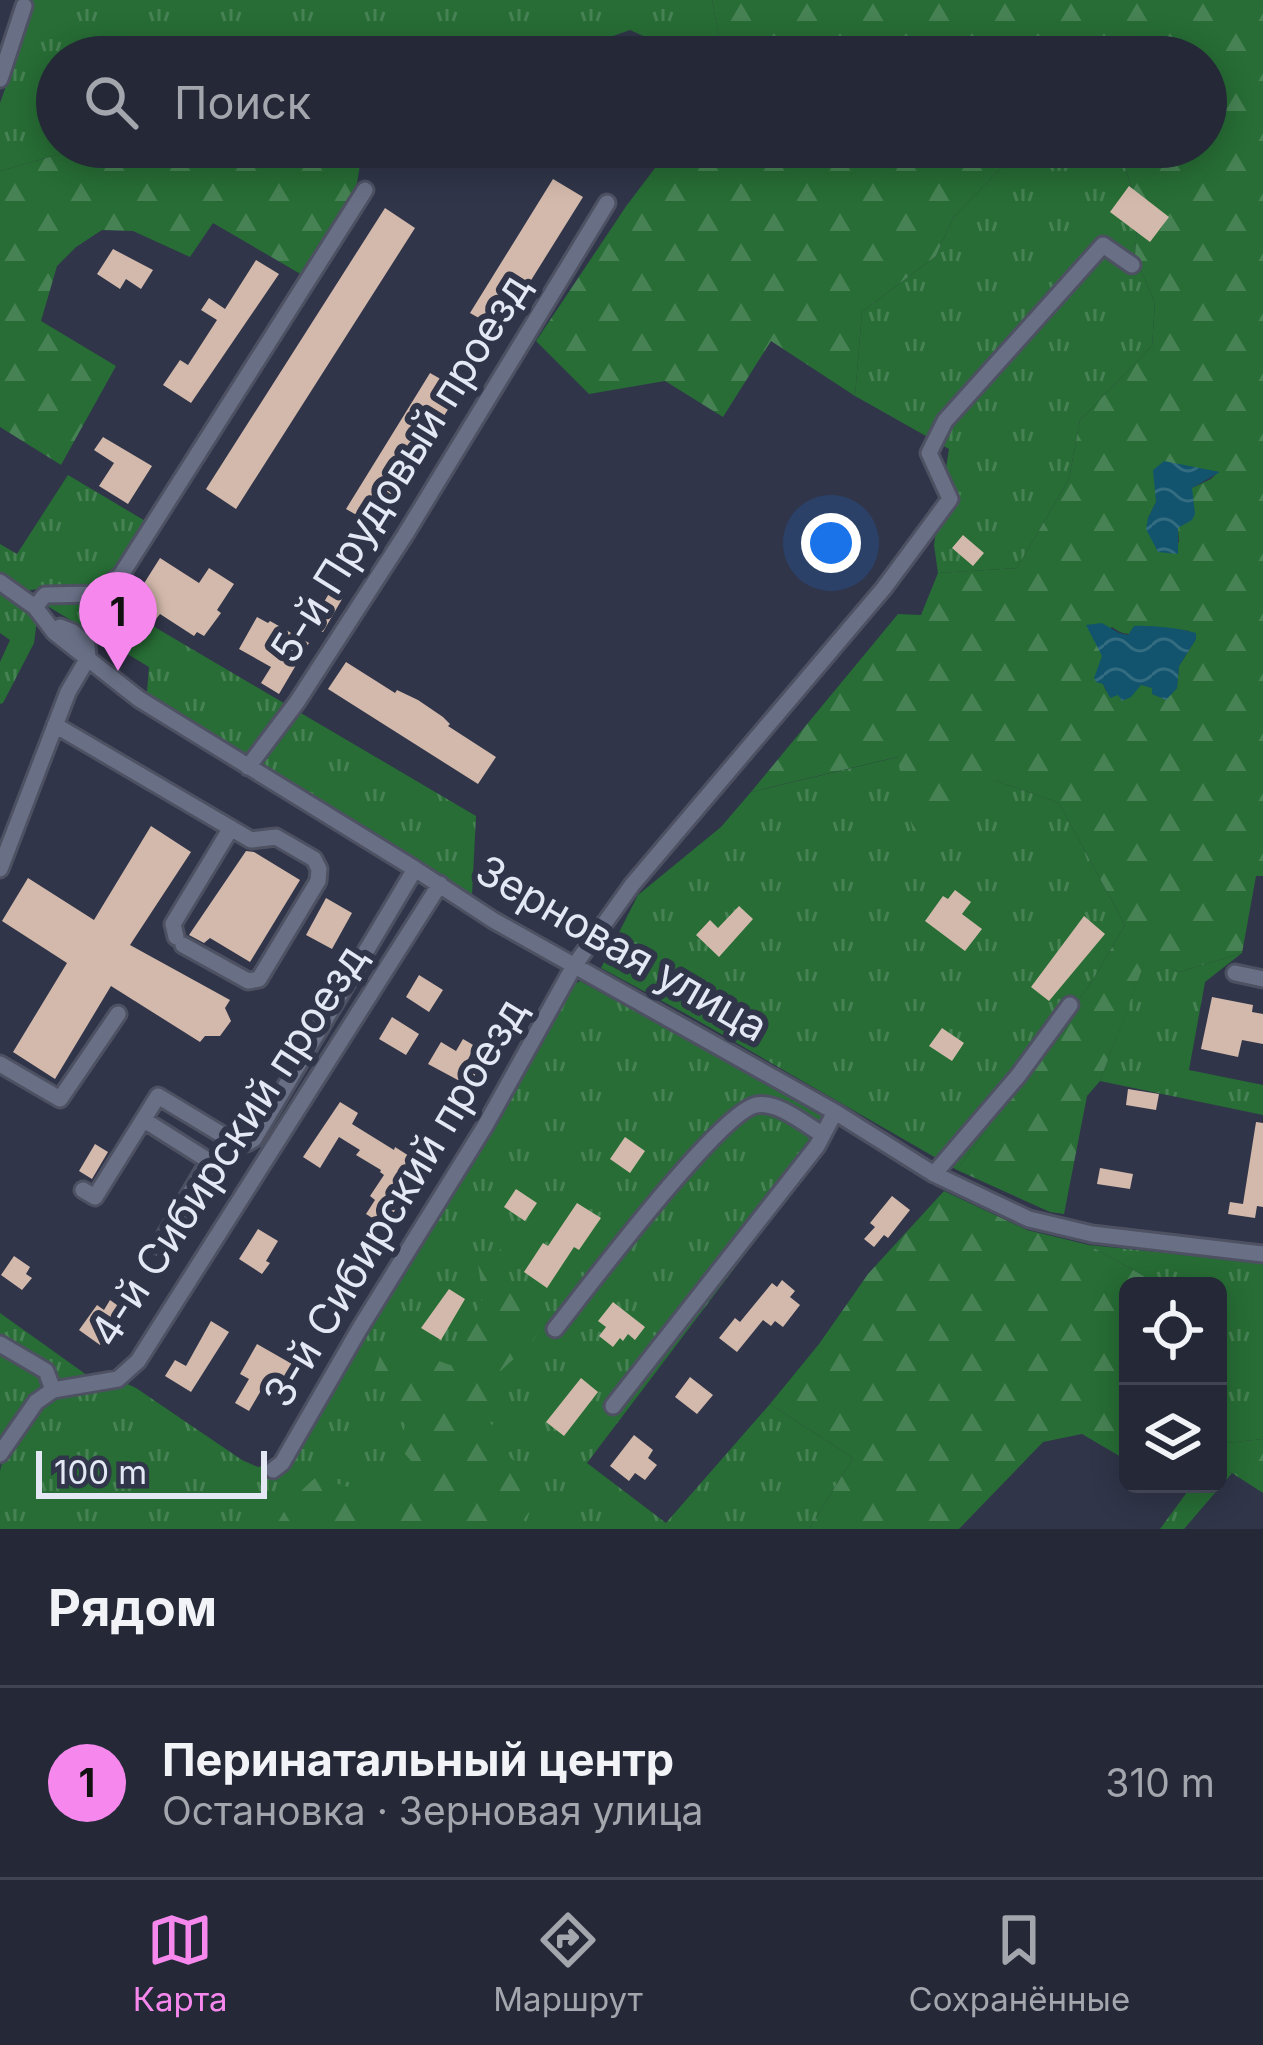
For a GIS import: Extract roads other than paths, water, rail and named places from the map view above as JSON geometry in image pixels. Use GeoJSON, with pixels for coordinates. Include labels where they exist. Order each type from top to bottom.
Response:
{"type":"FeatureCollection","features":[{"type":"Feature","properties":{"kind":"street"},"geometry":{"type":"LineString","coordinates":[[0,80],[24,6]]}},
{"type":"Feature","properties":{"kind":"street"},"geometry":{"type":"LineString","coordinates":[[35,608],[45,595],[96,594],[121,574],[365,190]]}},
{"type":"Feature","properties":{"kind":"street","name":"5-й Прудовый проезд"},"geometry":{"type":"LineString","coordinates":[[248,767],[296,703],[405,535],[607,203]]}},
{"type":"Feature","properties":{"kind":"street","name":"3-й Сибирский проезд"},"geometry":{"type":"LineString","coordinates":[[273,1470],[282,1463],[485,1126],[574,966],[632,885],[884,588],[950,499],[929,453],[945,421],[1103,244],[1132,265]]}},
{"type":"Feature","properties":{"kind":"street","name":"Зерновая улица"},"geometry":{"type":"LineString","coordinates":[[0,582],[35,608],[54,632],[140,699],[493,920],[836,1112],[934,1174],[1029,1219],[1092,1234],[1263,1254]]}},
{"type":"Feature","properties":{"kind":"street"},"geometry":{"type":"LineString","coordinates":[[0,869],[68,692],[88,658]]}},
{"type":"Feature","properties":{"kind":"street"},"geometry":{"type":"LineString","coordinates":[[55,725],[231,828],[250,840],[276,837],[314,859],[320,869],[318,881],[259,979],[248,981],[179,941],[173,924],[231,828]]}},
{"type":"Feature","properties":{"kind":"street"},"geometry":{"type":"LineString","coordinates":[[83,1190],[95,1197],[158,1096],[231,1140],[247,1143],[254,1139],[415,869]]}},
{"type":"Feature","properties":{"kind":"street","name":"4-й Сибирский проезд"},"geometry":{"type":"LineString","coordinates":[[53,1390],[106,1383],[138,1361],[440,884]]}},
{"type":"Feature","properties":{"kind":"street"},"geometry":{"type":"LineString","coordinates":[[1235,973],[1263,979]]}},
{"type":"Feature","properties":{"kind":"street"},"geometry":{"type":"LineString","coordinates":[[934,1174],[1018,1076],[1070,1005]]}},
{"type":"Feature","properties":{"kind":"street"},"geometry":{"type":"LineString","coordinates":[[0,1064],[60,1099],[118,1014]]}},
{"type":"Feature","properties":{"kind":"street"},"geometry":{"type":"LineString","coordinates":[[555,1329],[650,1208],[728,1123],[749,1107],[775,1106],[823,1136]]}},
{"type":"Feature","properties":{"kind":"street"},"geometry":{"type":"LineString","coordinates":[[613,1406],[818,1147],[836,1112]]}},
{"type":"Feature","properties":{"kind":"street"},"geometry":{"type":"LineString","coordinates":[[144,1120],[209,1161],[159,1246]]}},
{"type":"Feature","properties":{"kind":"street"},"geometry":{"type":"LineString","coordinates":[[0,1344],[46,1371],[53,1390],[36,1402],[0,1454]]}},
{"type":"Feature","properties":{"kind":"water"},"geometry":{"type":"Polygon","coordinates":[[[1164,461],[1220,472],[1192,488],[1195,514],[1178,528],[1178,554],[1158,552],[1146,529],[1156,502],[1153,470],[1164,461]]]}},
{"type":"Feature","properties":{"kind":"water"},"geometry":{"type":"Polygon","coordinates":[[[1102,623],[1128,635],[1134,626],[1196,633],[1179,666],[1177,688],[1166,700],[1141,685],[1122,701],[1118,695],[1110,698],[1103,684],[1096,682],[1102,656],[1086,625],[1102,623]]]}},
{"type":"Feature","properties":{"kind":"place","name":"Перинатальный центр"},"geometry":{"type":"Point","coordinates":[118,671]}}]}
